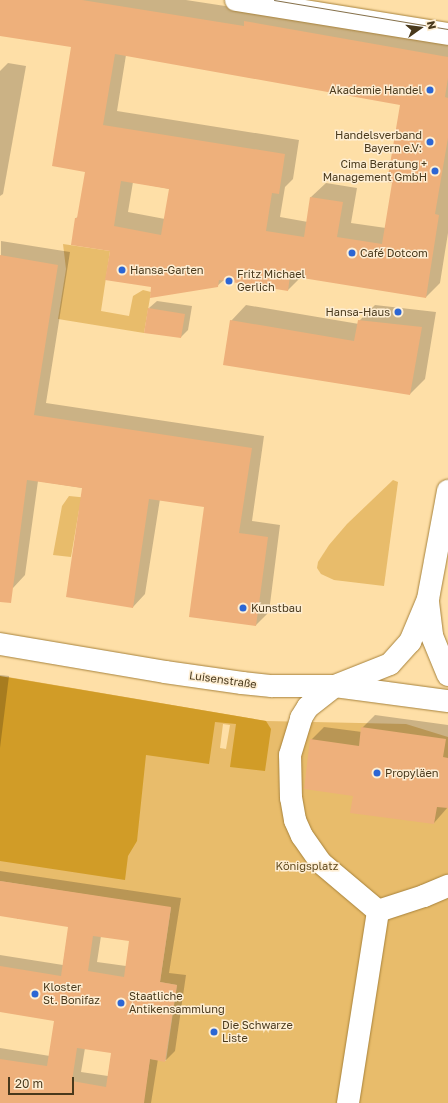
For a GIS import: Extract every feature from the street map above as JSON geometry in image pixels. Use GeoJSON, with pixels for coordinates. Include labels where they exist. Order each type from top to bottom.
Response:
{"type":"FeatureCollection","features":[{"type":"Feature","properties":{"kind":"main road"},"geometry":{"type":"LineString","coordinates":[[236,0],[448,34]]}},
{"type":"Feature","properties":{"kind":"main road"},"geometry":{"type":"LineString","coordinates":[[378,911],[336,876],[310,850],[295,820],[291,798],[290,755],[301,718],[308,708],[335,686],[390,664],[410,642],[428,599],[448,491]]}},
{"type":"Feature","properties":{"kind":"main road"},"geometry":{"type":"LineString","coordinates":[[428,599],[432,636],[448,675]]}},
{"type":"Feature","properties":{"kind":"main road","name":"Luisenstraße"},"geometry":{"type":"LineString","coordinates":[[0,644],[166,672],[242,683],[272,686],[335,686],[448,701]]}},
{"type":"Feature","properties":{"kind":"main road"},"geometry":{"type":"LineString","coordinates":[[378,911],[448,886]]}},
{"type":"Feature","properties":{"kind":"main road"},"geometry":{"type":"LineString","coordinates":[[348,1103],[378,911]]}},
{"type":"Feature","properties":{"kind":"green space"},"geometry":{"type":"Polygon","coordinates":[[[63,244],[110,251],[101,311],[129,316],[133,296],[143,290],[151,292],[144,333],[58,319],[66,269],[63,244]]]}},
{"type":"Feature","properties":{"kind":"green space"},"geometry":{"type":"Polygon","coordinates":[[[393,480],[398,482],[384,586],[334,580],[321,574],[317,568],[318,562],[329,545],[347,524],[393,480]]]}},
{"type":"Feature","properties":{"kind":"green space"},"geometry":{"type":"Polygon","coordinates":[[[69,496],[89,498],[79,510],[71,557],[53,555],[62,506],[69,496]]]}},
{"type":"Feature","properties":{"kind":"green space","name":"Königsplatz"},"geometry":{"type":"Polygon","coordinates":[[[8,677],[266,721],[406,724],[448,737],[448,1103],[143,1103],[150,1059],[166,1061],[177,985],[160,982],[171,908],[0,881],[0,739],[8,677]],[[223,724],[220,748],[226,749],[230,725],[223,724]]]}},
{"type":"Feature","properties":{"kind":"shaded area"},"geometry":{"type":"Polygon","coordinates":[[[0,676],[266,721],[271,729],[265,771],[230,767],[236,724],[215,722],[209,764],[146,755],[137,841],[128,856],[125,880],[0,861],[0,676]]]}},
{"type":"Feature","properties":{"kind":"building"},"geometry":{"type":"Polygon","coordinates":[[[0,0],[82,0],[244,26],[244,21],[448,57],[448,78],[445,97],[448,98],[448,138],[435,214],[439,215],[426,298],[290,276],[288,291],[219,280],[218,287],[150,298],[151,287],[105,280],[110,251],[71,245],[85,172],[52,166],[71,47],[0,36],[0,0]],[[115,54],[103,125],[285,154],[279,194],[272,193],[266,231],[304,237],[310,197],[343,202],[337,237],[382,244],[392,183],[387,182],[400,105],[115,54]],[[121,181],[114,226],[161,235],[169,189],[121,181]]]}},
{"type":"Feature","properties":{"kind":"building"},"geometry":{"type":"Polygon","coordinates":[[[0,255],[58,265],[34,415],[252,448],[239,533],[268,537],[256,626],[189,617],[204,507],[149,499],[133,608],[66,597],[82,488],[27,480],[11,603],[0,602],[0,255]]]}},
{"type":"Feature","properties":{"kind":"building"},"geometry":{"type":"Polygon","coordinates":[[[148,308],[185,314],[181,338],[144,333],[148,308]]]}},
{"type":"Feature","properties":{"kind":"building"},"geometry":{"type":"Polygon","coordinates":[[[230,320],[354,341],[358,320],[422,327],[410,395],[223,365],[230,320]]]}},
{"type":"Feature","properties":{"kind":"building","name":"Propyläen"},"geometry":{"type":"Polygon","coordinates":[[[361,727],[446,739],[443,757],[448,758],[448,808],[437,807],[434,824],[350,813],[353,796],[304,789],[310,739],[359,746],[361,727]]]}},
{"type":"Feature","properties":{"kind":"building","name":"Staatliche Antikensammlung"},"geometry":{"type":"Polygon","coordinates":[[[0,881],[171,907],[160,982],[177,985],[165,1062],[150,1059],[144,1103],[0,1103],[0,1059],[47,1066],[54,1021],[0,1012],[0,966],[61,976],[68,927],[0,916],[0,881]],[[93,936],[88,971],[124,977],[129,941],[93,936]],[[77,1048],[72,1081],[106,1087],[111,1053],[77,1048]]]}},
{"type":"Feature","properties":{"kind":"tram line"},"geometry":{"type":"LineString","coordinates":[[274,0],[448,29]]}},
{"type":"Feature","properties":{"kind":"place","name":"Akademie Handel"},"geometry":{"type":"Point","coordinates":[430,90]}},
{"type":"Feature","properties":{"kind":"place","name":"Handelsverband Bayern e.V:"},"geometry":{"type":"Point","coordinates":[430,142]}},
{"type":"Feature","properties":{"kind":"place","name":"Cima Beratung + Management GmbH"},"geometry":{"type":"Point","coordinates":[435,171]}},
{"type":"Feature","properties":{"kind":"place","name":"Café Dotcom"},"geometry":{"type":"Point","coordinates":[352,253]}},
{"type":"Feature","properties":{"kind":"place","name":"Hansa-Garten"},"geometry":{"type":"Point","coordinates":[122,270]}},
{"type":"Feature","properties":{"kind":"place","name":"Fritz Michael Gerlich"},"geometry":{"type":"Point","coordinates":[229,281]}},
{"type":"Feature","properties":{"kind":"place","name":"Hansa-Haus"},"geometry":{"type":"Point","coordinates":[398,312]}},
{"type":"Feature","properties":{"kind":"place","name":"Kunstbau"},"geometry":{"type":"Point","coordinates":[243,608]}},
{"type":"Feature","properties":{"kind":"place","name":"Propyläen"},"geometry":{"type":"Point","coordinates":[377,773]}},
{"type":"Feature","properties":{"kind":"place","name":"Kloster St. Bonifaz"},"geometry":{"type":"Point","coordinates":[35,994]}},
{"type":"Feature","properties":{"kind":"place","name":"Staatliche Antikensammlung"},"geometry":{"type":"Point","coordinates":[121,1003]}},
{"type":"Feature","properties":{"kind":"place","name":"Die Schwarze Liste"},"geometry":{"type":"Point","coordinates":[214,1032]}}]}
